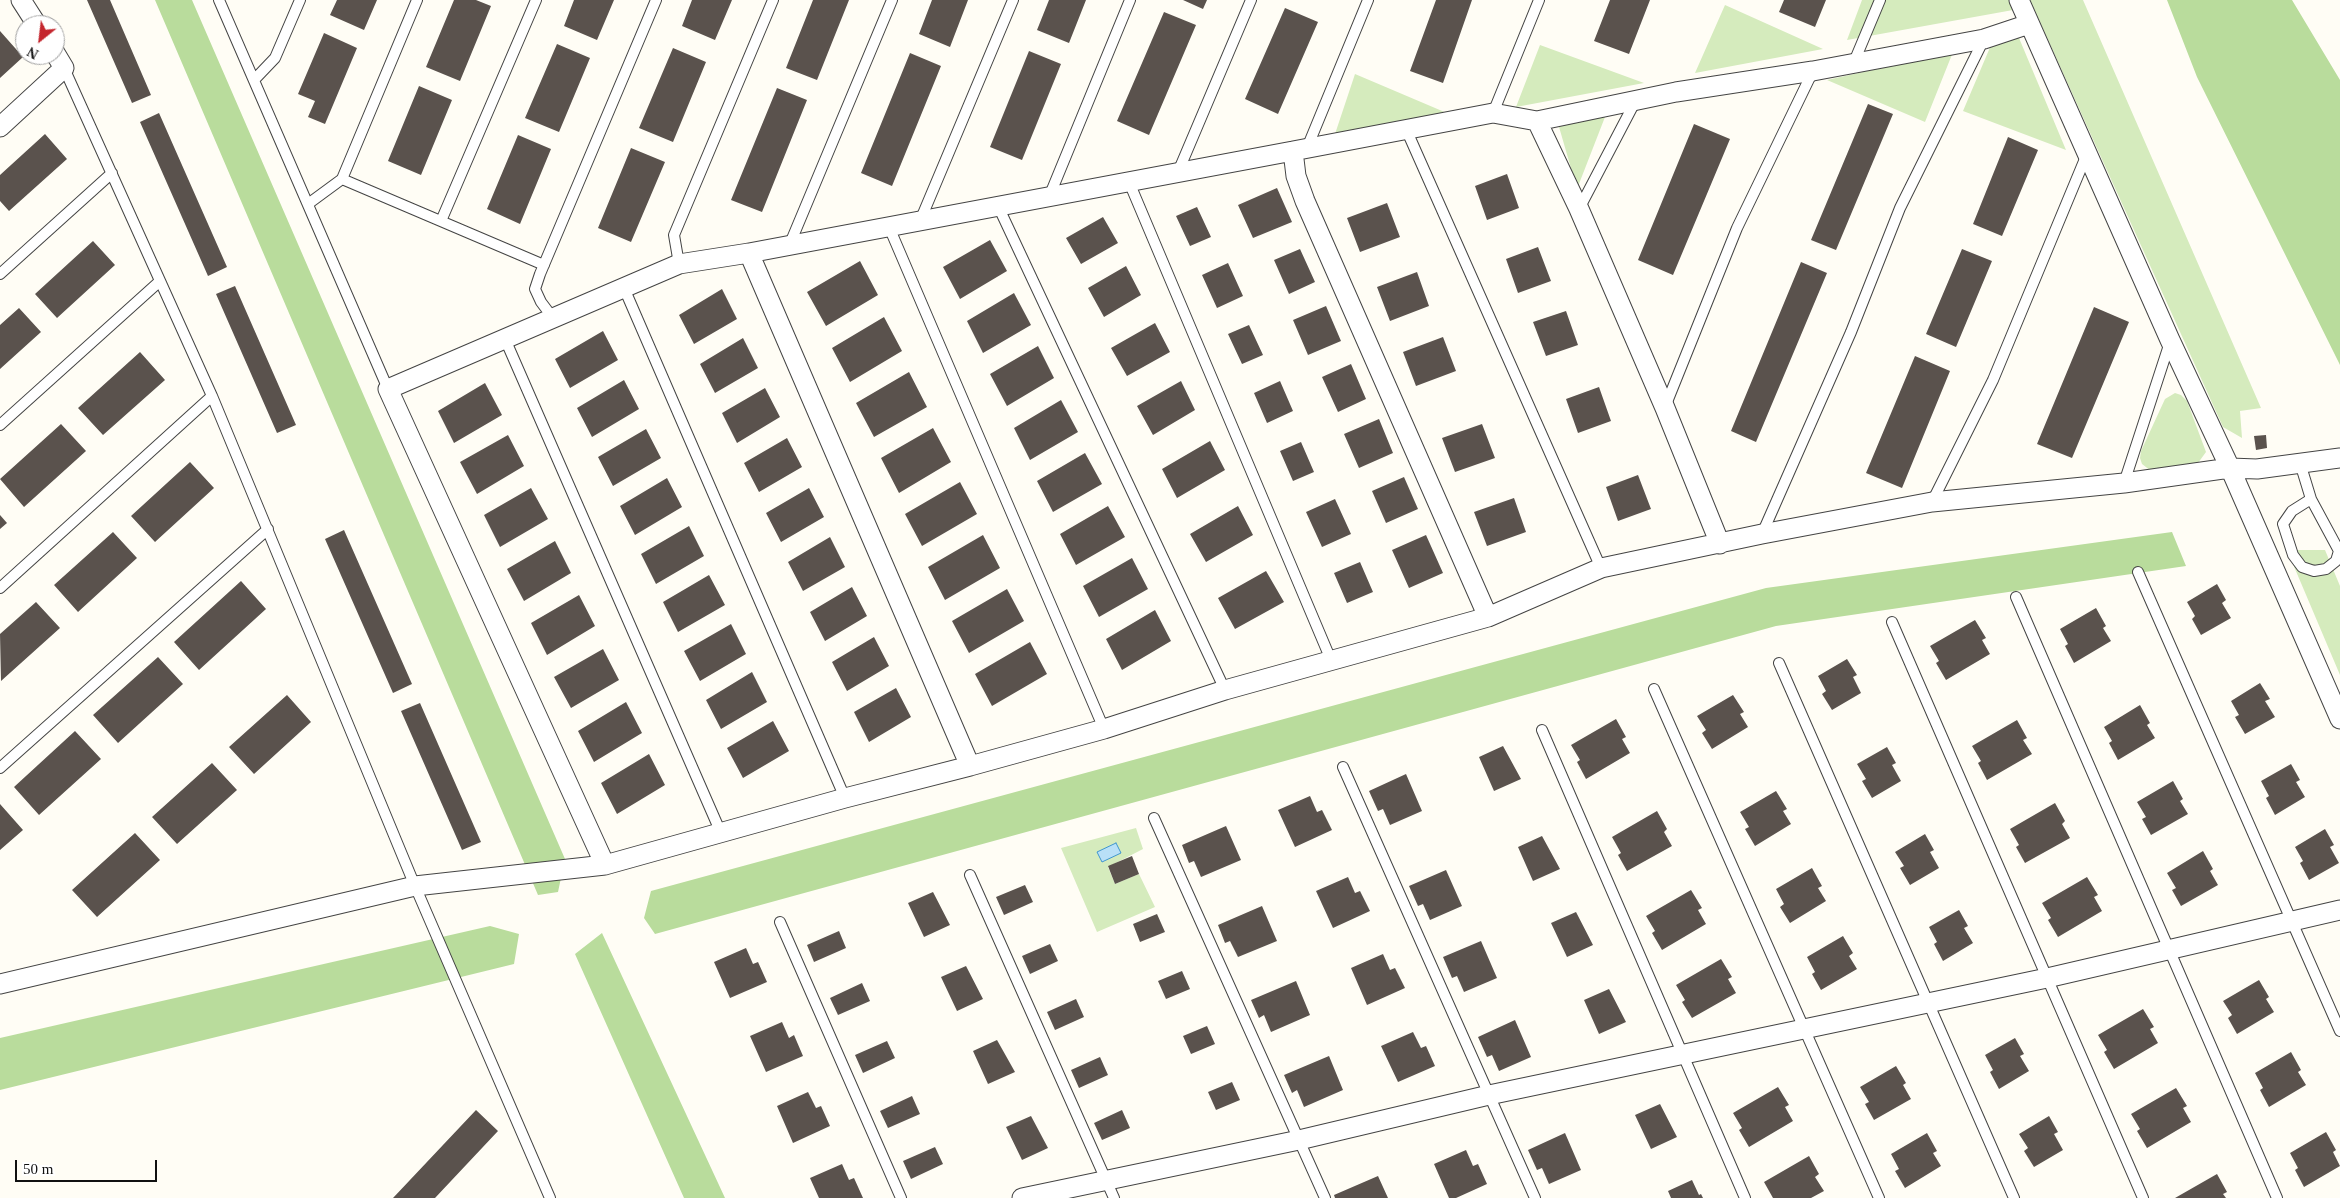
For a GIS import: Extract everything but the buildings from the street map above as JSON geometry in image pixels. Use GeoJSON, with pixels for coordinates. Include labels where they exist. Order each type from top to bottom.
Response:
{"type":"FeatureCollection","features":[{"type":"Feature","properties":{"kind":"street"},"geometry":{"type":"LineString","coordinates":[[21,0],[31,15]]}},
{"type":"Feature","properties":{"kind":"street"},"geometry":{"type":"LineString","coordinates":[[2019,0],[2170,340],[2230,468],[2340,719]]}},
{"type":"Feature","properties":{"kind":"street"},"geometry":{"type":"LineString","coordinates":[[606,865],[388,389],[680,264],[789,246],[1493,113],[1537,121],[1676,92],[1813,71],[1984,39],[2029,24]]}},
{"type":"Feature","properties":{"kind":"street"},"geometry":{"type":"LineString","coordinates":[[0,127],[56,65]]}},
{"type":"Feature","properties":{"kind":"street"},"geometry":{"type":"LineString","coordinates":[[1537,121],[1579,209],[1665,408],[1720,544]]}},
{"type":"Feature","properties":{"kind":"street"},"geometry":{"type":"LineString","coordinates":[[1300,149],[1296,176],[1305,201],[1488,617]]}},
{"type":"Feature","properties":{"kind":"street"},"geometry":{"type":"LineString","coordinates":[[749,253],[970,766]]}},
{"type":"Feature","properties":{"kind":"street"},"geometry":{"type":"LineString","coordinates":[[0,984],[415,886],[606,865],[845,798],[1104,729],[1225,690],[1488,617],[1601,568],[1762,534],[1932,502],[2124,483],[2230,468],[2257,468],[2340,458]]}},
{"type":"Feature","properties":{"kind":"street"},"geometry":{"type":"LineString","coordinates":[[1022,1198],[1299,1140],[1489,1095],[2047,978],[2340,910]]}},
{"type":"Feature","properties":{"kind":"lane"},"geometry":{"type":"LineString","coordinates":[[218,0],[388,389]]}},
{"type":"Feature","properties":{"kind":"lane"},"geometry":{"type":"LineString","coordinates":[[254,80],[275,58],[300,0]]}},
{"type":"Feature","properties":{"kind":"lane"},"geometry":{"type":"LineString","coordinates":[[308,204],[342,179],[417,0]]}},
{"type":"Feature","properties":{"kind":"lane"},"geometry":{"type":"LineString","coordinates":[[441,221],[536,0]]}},
{"type":"Feature","properties":{"kind":"lane"},"geometry":{"type":"LineString","coordinates":[[553,318],[541,302],[535,289],[656,0]]}},
{"type":"Feature","properties":{"kind":"lane"},"geometry":{"type":"LineString","coordinates":[[680,264],[674,235],[773,0]]}},
{"type":"Feature","properties":{"kind":"lane"},"geometry":{"type":"LineString","coordinates":[[789,246],[892,0]]}},
{"type":"Feature","properties":{"kind":"lane"},"geometry":{"type":"LineString","coordinates":[[920,221],[1013,0]]}},
{"type":"Feature","properties":{"kind":"lane"},"geometry":{"type":"LineString","coordinates":[[1049,197],[1130,0]]}},
{"type":"Feature","properties":{"kind":"lane"},"geometry":{"type":"LineString","coordinates":[[1178,172],[1251,0]]}},
{"type":"Feature","properties":{"kind":"lane"},"geometry":{"type":"LineString","coordinates":[[1300,149],[1368,0]]}},
{"type":"Feature","properties":{"kind":"lane"},"geometry":{"type":"LineString","coordinates":[[1493,113],[1539,0]]}},
{"type":"Feature","properties":{"kind":"lane"},"geometry":{"type":"LineString","coordinates":[[1854,62],[1880,0]]}},
{"type":"Feature","properties":{"kind":"lane"},"geometry":{"type":"LineString","coordinates":[[1762,534],[1850,332],[1900,208],[1984,39]]}},
{"type":"Feature","properties":{"kind":"lane"},"geometry":{"type":"LineString","coordinates":[[62,65],[212,396],[415,886],[550,1198]]}},
{"type":"Feature","properties":{"kind":"lane"},"geometry":{"type":"LineString","coordinates":[[1665,408],[1737,228],[1813,71]]}},
{"type":"Feature","properties":{"kind":"lane"},"geometry":{"type":"LineString","coordinates":[[1579,209],[1635,102]]}},
{"type":"Feature","properties":{"kind":"lane"},"geometry":{"type":"LineString","coordinates":[[1406,129],[1601,568]]}},
{"type":"Feature","properties":{"kind":"lane"},"geometry":{"type":"LineString","coordinates":[[1932,502],[1993,380],[2088,153]]}},
{"type":"Feature","properties":{"kind":"lane"},"geometry":{"type":"LineString","coordinates":[[0,274],[112,173]]}},
{"type":"Feature","properties":{"kind":"lane"},"geometry":{"type":"LineString","coordinates":[[342,179],[544,265]]}},
{"type":"Feature","properties":{"kind":"lane"},"geometry":{"type":"LineString","coordinates":[[1129,182],[1331,660]]}},
{"type":"Feature","properties":{"kind":"lane"},"geometry":{"type":"LineString","coordinates":[[998,206],[1225,690]]}},
{"type":"Feature","properties":{"kind":"lane"},"geometry":{"type":"LineString","coordinates":[[888,227],[1104,729]]}},
{"type":"Feature","properties":{"kind":"lane"},"geometry":{"type":"LineString","coordinates":[[0,425],[160,281]]}},
{"type":"Feature","properties":{"kind":"lane"},"geometry":{"type":"LineString","coordinates":[[624,288],[845,798]]}},
{"type":"Feature","properties":{"kind":"lane"},"geometry":{"type":"LineString","coordinates":[[505,339],[721,834]]}},
{"type":"Feature","properties":{"kind":"lane"},"geometry":{"type":"LineString","coordinates":[[2124,483],[2170,340]]}},
{"type":"Feature","properties":{"kind":"lane"},"geometry":{"type":"LineString","coordinates":[[0,588],[212,396]]}},
{"type":"Feature","properties":{"kind":"lane"},"geometry":{"type":"LineString","coordinates":[[2300,463],[2311,499],[2338,551],[2336,561],[2326,569],[2314,571],[2302,567],[2293,555],[2283,524],[2292,511],[2311,499]]}},
{"type":"Feature","properties":{"kind":"lane"},"geometry":{"type":"LineString","coordinates":[[0,768],[268,529]]}},
{"type":"Feature","properties":{"kind":"lane"},"geometry":{"type":"LineString","coordinates":[[2138,572],[2340,1031]]}},
{"type":"Feature","properties":{"kind":"lane"},"geometry":{"type":"LineString","coordinates":[[2016,596],[2277,1198]]}},
{"type":"Feature","properties":{"kind":"lane"},"geometry":{"type":"LineString","coordinates":[[1892,622],[2143,1198]]}},
{"type":"Feature","properties":{"kind":"lane"},"geometry":{"type":"LineString","coordinates":[[1779,663],[2014,1198]]}},
{"type":"Feature","properties":{"kind":"lane"},"geometry":{"type":"LineString","coordinates":[[1654,689],[1880,1198]]}},
{"type":"Feature","properties":{"kind":"lane"},"geometry":{"type":"LineString","coordinates":[[1542,730],[1745,1198]]}},
{"type":"Feature","properties":{"kind":"lane"},"geometry":{"type":"LineString","coordinates":[[1343,767],[1535,1198]]}},
{"type":"Feature","properties":{"kind":"lane"},"geometry":{"type":"LineString","coordinates":[[1154,818],[1324,1198]]}},
{"type":"Feature","properties":{"kind":"lane"},"geometry":{"type":"LineString","coordinates":[[970,875],[1114,1198]]}},
{"type":"Feature","properties":{"kind":"lane"},"geometry":{"type":"LineString","coordinates":[[780,922],[901,1198]]}},
{"type":"Feature","properties":{"kind":"green space"},"geometry":{"type":"Polygon","coordinates":[[[155,0],[192,0],[565,859],[558,892],[538,895],[155,0]]]}},
{"type":"Feature","properties":{"kind":"green space"},"geometry":{"type":"Polygon","coordinates":[[[1862,0],[2009,0],[2013,10],[1847,40],[1862,0]]]}},
{"type":"Feature","properties":{"kind":"green space"},"geometry":{"type":"Polygon","coordinates":[[[2030,0],[2083,0],[2261,408],[2240,411],[2242,438],[2223,427],[2030,0]]]}},
{"type":"Feature","properties":{"kind":"green space"},"geometry":{"type":"Polygon","coordinates":[[[2167,0],[2292,0],[2340,80],[2340,365],[2197,77],[2167,0]]]}},
{"type":"Feature","properties":{"kind":"green space"},"geometry":{"type":"Polygon","coordinates":[[[1725,5],[1823,49],[1695,73],[1725,5]]]}},
{"type":"Feature","properties":{"kind":"green space"},"geometry":{"type":"Polygon","coordinates":[[[1994,38],[2019,38],[2066,150],[1963,111],[1994,38]]]}},
{"type":"Feature","properties":{"kind":"green space"},"geometry":{"type":"Polygon","coordinates":[[[1540,45],[1644,83],[1516,107],[1540,45]]]}},
{"type":"Feature","properties":{"kind":"green space"},"geometry":{"type":"Polygon","coordinates":[[[1953,52],[1925,122],[1827,80],[1953,52]]]}},
{"type":"Feature","properties":{"kind":"green space"},"geometry":{"type":"Polygon","coordinates":[[[1355,74],[1461,119],[1333,140],[1355,74]]]}},
{"type":"Feature","properties":{"kind":"green space"},"geometry":{"type":"Polygon","coordinates":[[[1612,99],[1577,189],[1555,113],[1612,99]]]}},
{"type":"Feature","properties":{"kind":"green space"},"geometry":{"type":"Polygon","coordinates":[[[2175,393],[2181,395],[2187,401],[2206,452],[2198,463],[2151,471],[2142,464],[2140,458],[2141,451],[2165,399],[2175,393]]]}},
{"type":"Feature","properties":{"kind":"green space"},"geometry":{"type":"Polygon","coordinates":[[[2172,532],[2186,566],[1776,626],[655,934],[644,918],[651,891],[1766,588],[2172,532]]]}},
{"type":"Feature","properties":{"kind":"green space"},"geometry":{"type":"Polygon","coordinates":[[[2287,550],[2325,550],[2340,586],[2340,675],[2287,550]]]}},
{"type":"Feature","properties":{"kind":"green space"},"geometry":{"type":"Polygon","coordinates":[[[1136,828],[1143,849],[1108,867],[1115,884],[1139,874],[1155,907],[1097,932],[1061,848],[1136,828]]]}},
{"type":"Feature","properties":{"kind":"green space"},"geometry":{"type":"Polygon","coordinates":[[[490,926],[519,934],[514,964],[0,1090],[0,1038],[490,926]]]}},
{"type":"Feature","properties":{"kind":"green space"},"geometry":{"type":"Polygon","coordinates":[[[602,933],[725,1198],[684,1198],[575,954],[602,933]]]}},
{"type":"Feature","properties":{"kind":"water"},"geometry":{"type":"Polygon","coordinates":[[[1116,843],[1121,853],[1102,862],[1097,852],[1116,843]]]}}]}
